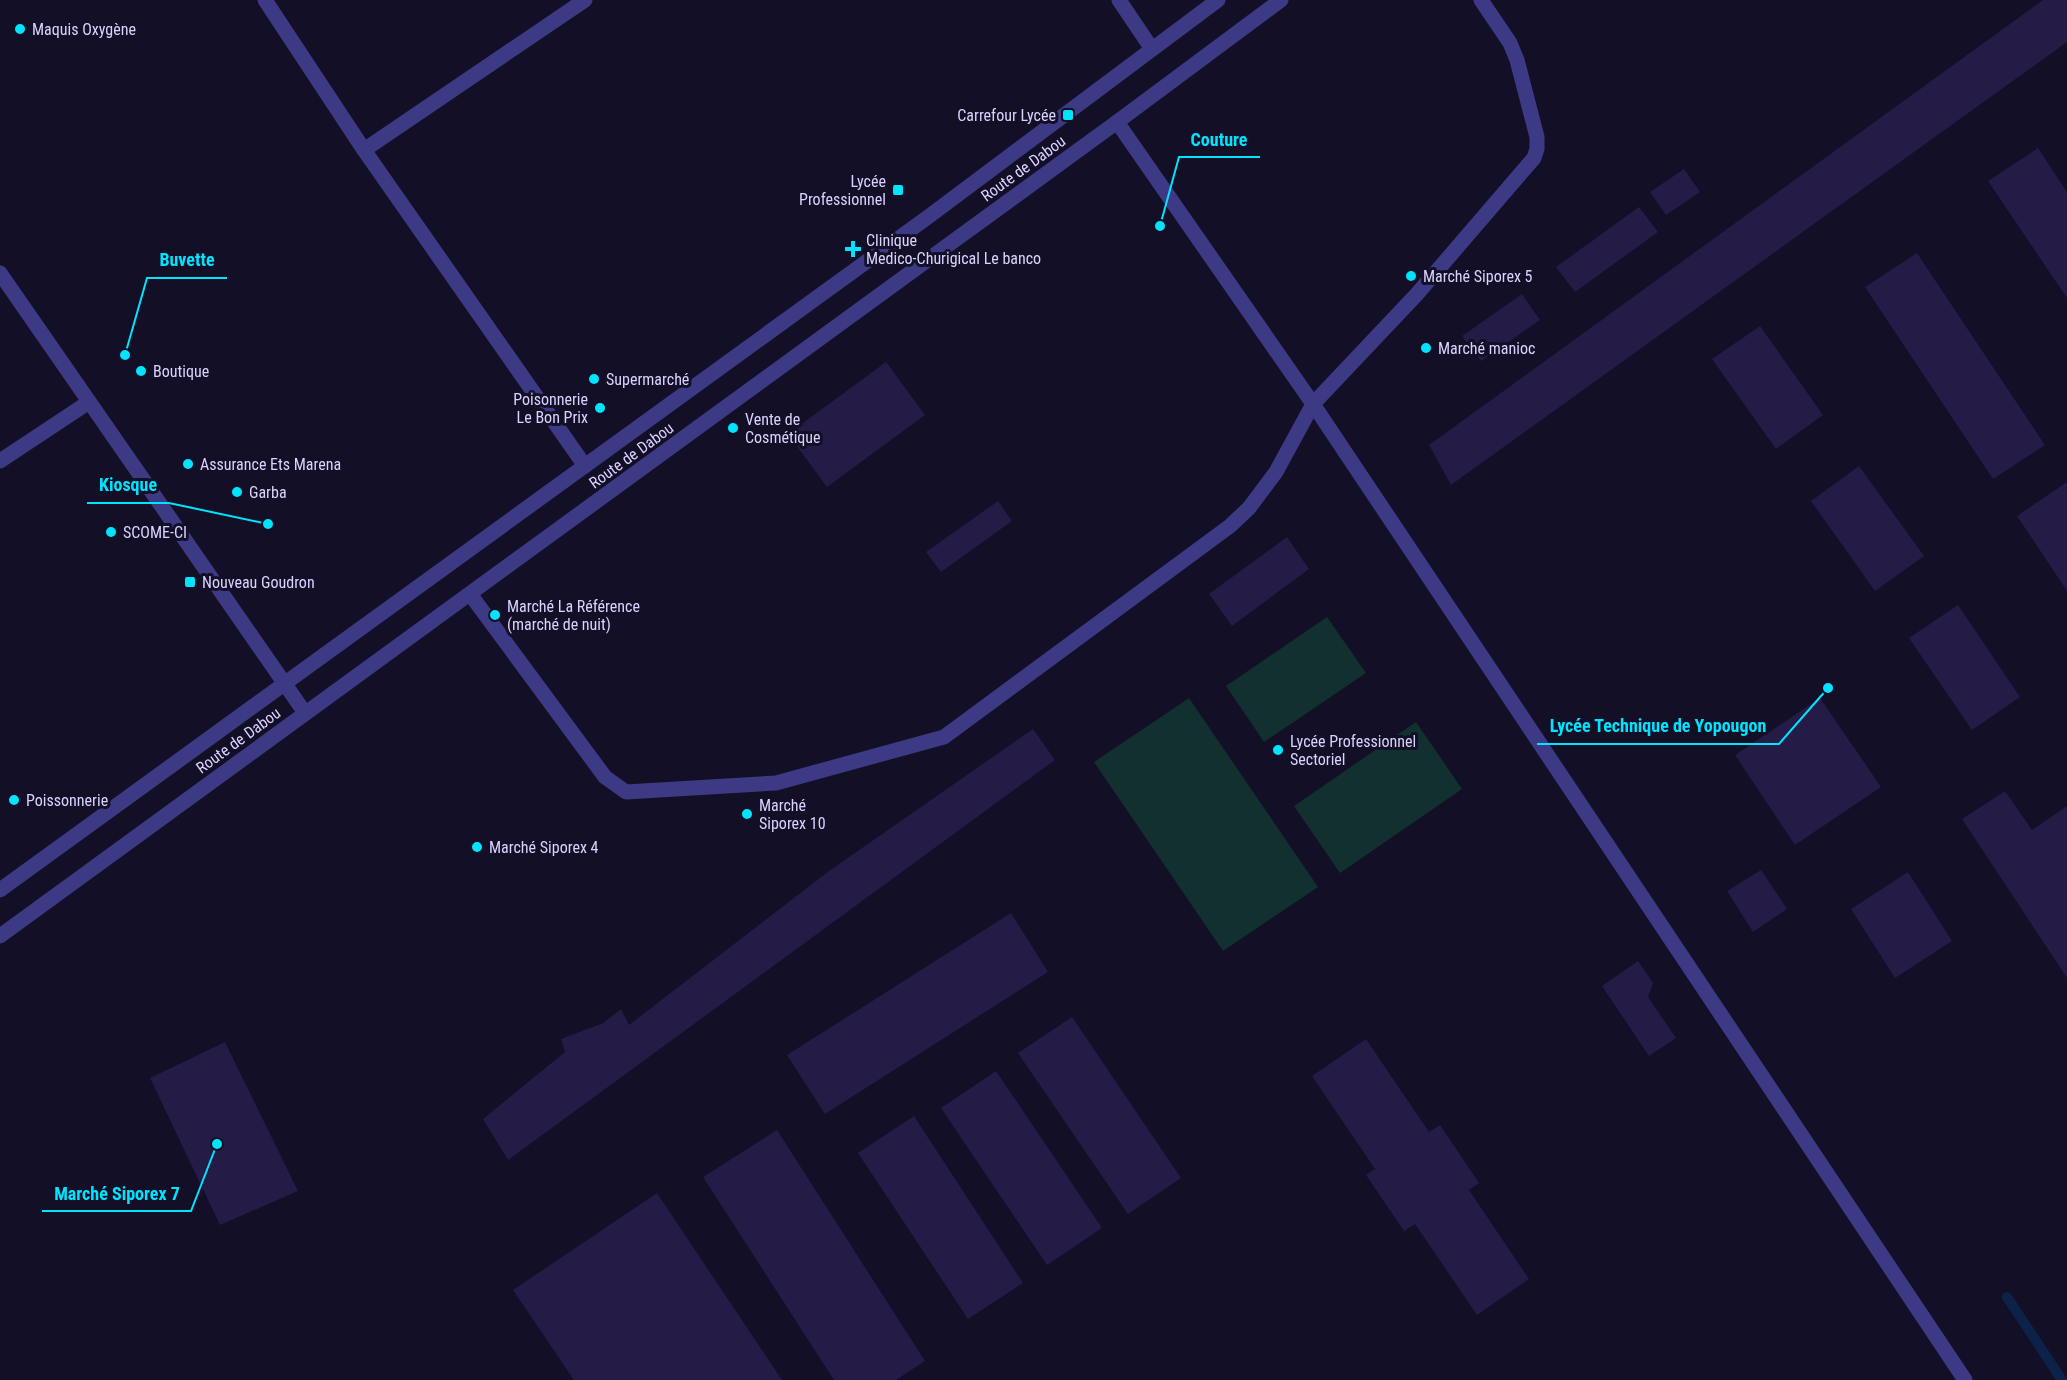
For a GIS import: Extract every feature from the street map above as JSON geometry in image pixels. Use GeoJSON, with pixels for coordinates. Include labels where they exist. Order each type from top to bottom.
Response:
{"type":"FeatureCollection","features":[{"type":"Feature","properties":{"kind":"street"},"geometry":{"type":"LineString","coordinates":[[265,0],[364,150],[585,466]]}},
{"type":"Feature","properties":{"kind":"street"},"geometry":{"type":"LineString","coordinates":[[364,150],[585,0]]}},
{"type":"Feature","properties":{"kind":"street"},"geometry":{"type":"LineString","coordinates":[[1119,0],[1152,49]]}},
{"type":"Feature","properties":{"kind":"street","name":"Route de Dabou"},"geometry":{"type":"LineString","coordinates":[[0,890],[928,218],[1218,0]]}},
{"type":"Feature","properties":{"kind":"street","name":"Route de Dabou"},"geometry":{"type":"LineString","coordinates":[[0,936],[1281,0]]}},
{"type":"Feature","properties":{"kind":"street"},"geometry":{"type":"LineString","coordinates":[[470,594],[605,777],[626,792],[776,783],[944,737],[1250,508],[1275,472],[1313,404],[1417,294],[1534,158],[1537,137],[1517,60],[1510,43],[1481,0]]}},
{"type":"Feature","properties":{"kind":"street"},"geometry":{"type":"LineString","coordinates":[[1117,122],[1313,404],[1965,1380]]}},
{"type":"Feature","properties":{"kind":"street"},"geometry":{"type":"LineString","coordinates":[[0,273],[305,713]]}},
{"type":"Feature","properties":{"kind":"street"},"geometry":{"type":"LineString","coordinates":[[0,461],[89,402]]}},
{"type":"Feature","properties":{"kind":"green space"},"geometry":{"type":"Polygon","coordinates":[[[1327,617],[1366,673],[1264,742],[1226,686],[1327,617]]]}},
{"type":"Feature","properties":{"kind":"green space"},"geometry":{"type":"Polygon","coordinates":[[[1189,698],[1318,887],[1223,951],[1094,762],[1189,698]]]}},
{"type":"Feature","properties":{"kind":"green space"},"geometry":{"type":"Polygon","coordinates":[[[1416,722],[1462,789],[1340,873],[1294,806],[1416,722]]]}},
{"type":"Feature","properties":{"kind":"building"},"geometry":{"type":"Polygon","coordinates":[[[2043,0],[2067,0],[2067,42],[1451,485],[1429,445],[2043,0]]]}},
{"type":"Feature","properties":{"kind":"building"},"geometry":{"type":"Polygon","coordinates":[[[2038,148],[2067,192],[2067,298],[1988,181],[2038,148]]]}},
{"type":"Feature","properties":{"kind":"building"},"geometry":{"type":"Polygon","coordinates":[[[1684,169],[1700,192],[1666,215],[1650,192],[1684,169]]]}},
{"type":"Feature","properties":{"kind":"building"},"geometry":{"type":"Polygon","coordinates":[[[1639,207],[1658,232],[1575,292],[1556,267],[1639,207]]]}},
{"type":"Feature","properties":{"kind":"building"},"geometry":{"type":"Polygon","coordinates":[[[1917,253],[2045,445],[1993,479],[1865,287],[1917,253]]]}},
{"type":"Feature","properties":{"kind":"building"},"geometry":{"type":"Polygon","coordinates":[[[1522,294],[1540,320],[1481,361],[1462,336],[1522,294]]]}},
{"type":"Feature","properties":{"kind":"building"},"geometry":{"type":"Polygon","coordinates":[[[1760,326],[1823,415],[1776,449],[1712,359],[1760,326]]]}},
{"type":"Feature","properties":{"kind":"building"},"geometry":{"type":"Polygon","coordinates":[[[886,362],[925,415],[827,487],[788,434],[886,362]]]}},
{"type":"Feature","properties":{"kind":"building"},"geometry":{"type":"Polygon","coordinates":[[[1859,466],[1924,556],[1875,591],[1811,501],[1859,466]]]}},
{"type":"Feature","properties":{"kind":"building"},"geometry":{"type":"Polygon","coordinates":[[[2067,482],[2067,591],[2017,516],[2067,482]]]}},
{"type":"Feature","properties":{"kind":"building"},"geometry":{"type":"Polygon","coordinates":[[[998,501],[1012,521],[941,572],[926,552],[998,501]]]}},
{"type":"Feature","properties":{"kind":"building"},"geometry":{"type":"Polygon","coordinates":[[[1287,537],[1309,569],[1232,626],[1209,594],[1287,537]]]}},
{"type":"Feature","properties":{"kind":"building"},"geometry":{"type":"Polygon","coordinates":[[[1958,605],[2020,697],[1972,730],[1909,638],[1958,605]]]}},
{"type":"Feature","properties":{"kind":"building"},"geometry":{"type":"Polygon","coordinates":[[[1820,698],[1881,787],[1795,845],[1735,755],[1820,698]]]}},
{"type":"Feature","properties":{"kind":"building"},"geometry":{"type":"Polygon","coordinates":[[[1033,729],[1055,760],[508,1160],[483,1119],[565,1052],[561,1039],[603,1023],[621,1009],[629,1025],[829,871],[1033,729]]]}},
{"type":"Feature","properties":{"kind":"building"},"geometry":{"type":"Polygon","coordinates":[[[2005,791],[2032,830],[2067,806],[2067,978],[1962,819],[2005,791]]]}},
{"type":"Feature","properties":{"kind":"building"},"geometry":{"type":"Polygon","coordinates":[[[1761,870],[1787,909],[1753,932],[1727,891],[1761,870]]]}},
{"type":"Feature","properties":{"kind":"building"},"geometry":{"type":"Polygon","coordinates":[[[1908,872],[1952,941],[1895,978],[1851,909],[1908,872]]]}},
{"type":"Feature","properties":{"kind":"building"},"geometry":{"type":"Polygon","coordinates":[[[1011,913],[1048,972],[825,1114],[787,1055],[1011,913]]]}},
{"type":"Feature","properties":{"kind":"building"},"geometry":{"type":"Polygon","coordinates":[[[1638,961],[1653,983],[1648,997],[1676,1038],[1649,1056],[1602,986],[1638,961]]]}},
{"type":"Feature","properties":{"kind":"building"},"geometry":{"type":"Polygon","coordinates":[[[1072,1017],[1181,1178],[1128,1214],[1018,1053],[1072,1017]]]}},
{"type":"Feature","properties":{"kind":"building"},"geometry":{"type":"Polygon","coordinates":[[[1366,1039],[1429,1132],[1440,1125],[1479,1183],[1469,1190],[1529,1279],[1477,1315],[1415,1224],[1404,1231],[1366,1175],[1375,1169],[1312,1076],[1366,1039]]]}},
{"type":"Feature","properties":{"kind":"building"},"geometry":{"type":"Polygon","coordinates":[[[225,1042],[298,1191],[220,1225],[150,1078],[225,1042]]]}},
{"type":"Feature","properties":{"kind":"building"},"geometry":{"type":"Polygon","coordinates":[[[996,1071],[1102,1228],[1047,1265],[941,1108],[996,1071]]]}},
{"type":"Feature","properties":{"kind":"building"},"geometry":{"type":"Polygon","coordinates":[[[914,1116],[1023,1283],[968,1319],[858,1153],[914,1116]]]}},
{"type":"Feature","properties":{"kind":"building"},"geometry":{"type":"Polygon","coordinates":[[[777,1130],[925,1361],[896,1380],[834,1380],[703,1177],[777,1130]]]}},
{"type":"Feature","properties":{"kind":"building"},"geometry":{"type":"Polygon","coordinates":[[[657,1193],[782,1380],[574,1380],[513,1290],[657,1193]]]}},
{"type":"Feature","properties":{"kind":"waterway"},"geometry":{"type":"LineString","coordinates":[[2007,1297],[2062,1380]]}},
{"type":"Feature","properties":{"kind":"place","name":"Maquis Oxygène"},"geometry":{"type":"Point","coordinates":[20,29]}},
{"type":"Feature","properties":{"kind":"place","name":"Carrefour Lycée"},"geometry":{"type":"Point","coordinates":[1068,115]}},
{"type":"Feature","properties":{"kind":"place","name":"Lycée Professionnel"},"geometry":{"type":"Point","coordinates":[898,190]}},
{"type":"Feature","properties":{"kind":"place","name":"Couture"},"geometry":{"type":"Point","coordinates":[1160,226]}},
{"type":"Feature","properties":{"kind":"place","name":"Clinique Medico-Churigical Le banco"},"geometry":{"type":"Point","coordinates":[853,249]}},
{"type":"Feature","properties":{"kind":"place","name":"Marché Siporex 5"},"geometry":{"type":"Point","coordinates":[1411,276]}},
{"type":"Feature","properties":{"kind":"place","name":"Marché manioc"},"geometry":{"type":"Point","coordinates":[1426,348]}},
{"type":"Feature","properties":{"kind":"place","name":"Buvette"},"geometry":{"type":"Point","coordinates":[125,355]}},
{"type":"Feature","properties":{"kind":"place","name":"Boutique"},"geometry":{"type":"Point","coordinates":[141,371]}},
{"type":"Feature","properties":{"kind":"place","name":"Supermarché"},"geometry":{"type":"Point","coordinates":[594,379]}},
{"type":"Feature","properties":{"kind":"place","name":"Poisonnerie Le Bon Prix"},"geometry":{"type":"Point","coordinates":[600,408]}},
{"type":"Feature","properties":{"kind":"place","name":"Vente de Cosmétique"},"geometry":{"type":"Point","coordinates":[733,428]}},
{"type":"Feature","properties":{"kind":"place","name":"Assurance Ets Marena"},"geometry":{"type":"Point","coordinates":[188,464]}},
{"type":"Feature","properties":{"kind":"place","name":"Garba"},"geometry":{"type":"Point","coordinates":[237,492]}},
{"type":"Feature","properties":{"kind":"place","name":"Kiosque"},"geometry":{"type":"Point","coordinates":[268,524]}},
{"type":"Feature","properties":{"kind":"place","name":"SCOME-CI"},"geometry":{"type":"Point","coordinates":[111,532]}},
{"type":"Feature","properties":{"kind":"place","name":"Nouveau Goudron"},"geometry":{"type":"Point","coordinates":[190,582]}},
{"type":"Feature","properties":{"kind":"place","name":"Marché La Référence (marché de nuit)"},"geometry":{"type":"Point","coordinates":[495,615]}},
{"type":"Feature","properties":{"kind":"place","name":"Lycée Technique de Yopougon"},"geometry":{"type":"Point","coordinates":[1828,688]}},
{"type":"Feature","properties":{"kind":"place","name":"Lycée Professionnel Sectoriel"},"geometry":{"type":"Point","coordinates":[1278,750]}},
{"type":"Feature","properties":{"kind":"place","name":"Poissonnerie"},"geometry":{"type":"Point","coordinates":[14,800]}},
{"type":"Feature","properties":{"kind":"place","name":"Marché Siporex 10"},"geometry":{"type":"Point","coordinates":[747,814]}},
{"type":"Feature","properties":{"kind":"place","name":"Marché Siporex 4"},"geometry":{"type":"Point","coordinates":[477,847]}},
{"type":"Feature","properties":{"kind":"place","name":"Marché Siporex 7"},"geometry":{"type":"Point","coordinates":[217,1144]}}]}
